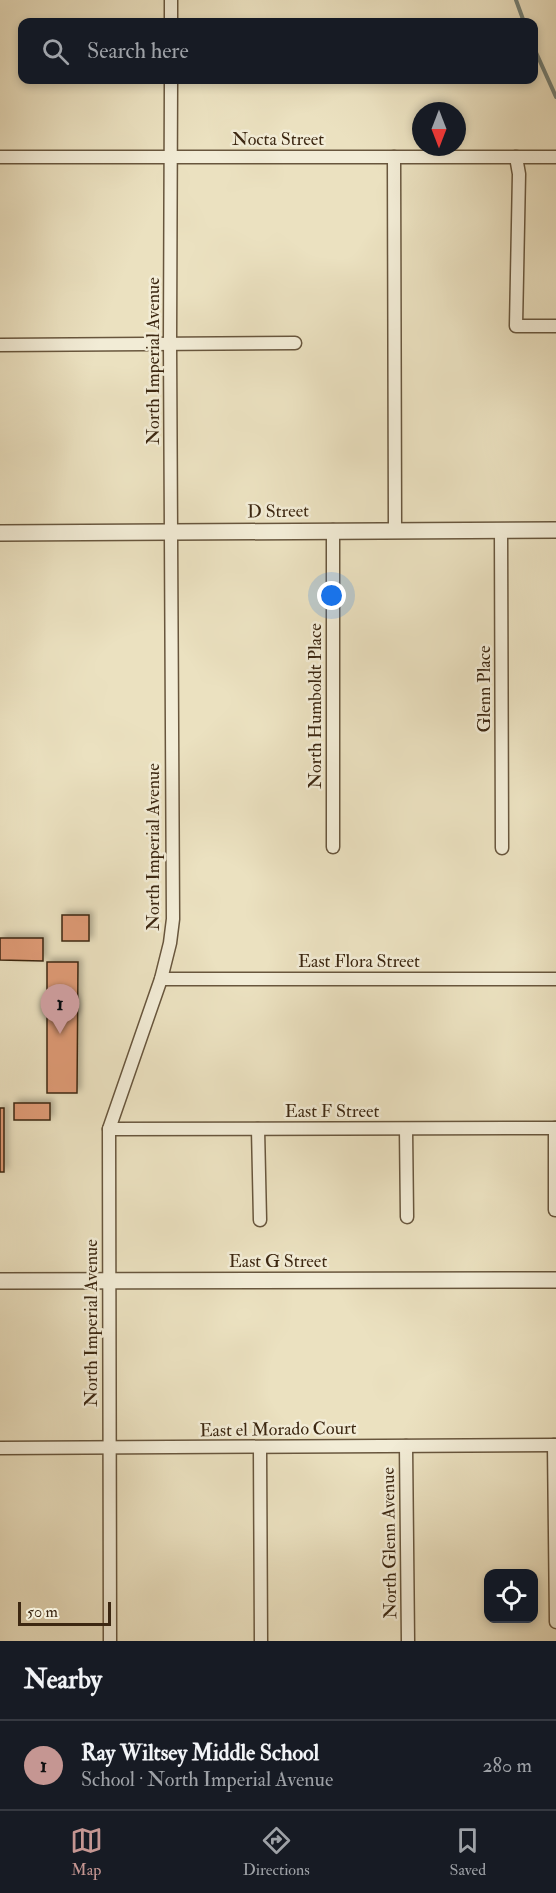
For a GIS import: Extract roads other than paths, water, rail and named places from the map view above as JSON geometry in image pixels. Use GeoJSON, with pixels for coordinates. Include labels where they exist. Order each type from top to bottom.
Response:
{"type":"FeatureCollection","features":[{"type":"Feature","properties":{"kind":"street"},"geometry":{"type":"LineString","coordinates":[[171,0],[171,18]]}},
{"type":"Feature","properties":{"kind":"street","name":"North Imperial Avenue"},"geometry":{"type":"LineString","coordinates":[[110,1641],[109,1129],[161,979],[170,943],[172,919],[171,84]]}},
{"type":"Feature","properties":{"kind":"street","name":"Nocta Street"},"geometry":{"type":"LineString","coordinates":[[0,157],[556,157]]}},
{"type":"Feature","properties":{"kind":"street"},"geometry":{"type":"LineString","coordinates":[[394,157],[395,530]]}},
{"type":"Feature","properties":{"kind":"street"},"geometry":{"type":"LineString","coordinates":[[516,157],[519,174],[516,326],[556,326]]}},
{"type":"Feature","properties":{"kind":"street"},"geometry":{"type":"LineString","coordinates":[[0,345],[295,343]]}},
{"type":"Feature","properties":{"kind":"street","name":"North Humboldt Place"},"geometry":{"type":"LineString","coordinates":[[333,530],[333,847]]}},
{"type":"Feature","properties":{"kind":"street","name":"Glenn Place"},"geometry":{"type":"LineString","coordinates":[[501,530],[502,848]]}},
{"type":"Feature","properties":{"kind":"street","name":"D Street"},"geometry":{"type":"LineString","coordinates":[[0,533],[556,530]]}},
{"type":"Feature","properties":{"kind":"street","name":"East Flora Street"},"geometry":{"type":"LineString","coordinates":[[161,979],[556,979]]}},
{"type":"Feature","properties":{"kind":"street"},"geometry":{"type":"LineString","coordinates":[[555,1128],[555,1210]]}},
{"type":"Feature","properties":{"kind":"street","name":"East F Street"},"geometry":{"type":"LineString","coordinates":[[109,1129],[555,1128]]}},
{"type":"Feature","properties":{"kind":"street"},"geometry":{"type":"LineString","coordinates":[[258,1129],[260,1220]]}},
{"type":"Feature","properties":{"kind":"street"},"geometry":{"type":"LineString","coordinates":[[406,1129],[407,1217]]}},
{"type":"Feature","properties":{"kind":"street","name":"East G Street"},"geometry":{"type":"LineString","coordinates":[[0,1281],[556,1280]]}},
{"type":"Feature","properties":{"kind":"street"},"geometry":{"type":"LineString","coordinates":[[555,1445],[556,1622]]}},
{"type":"Feature","properties":{"kind":"street","name":"East el Morado Court"},"geometry":{"type":"LineString","coordinates":[[0,1448],[555,1445]]}},
{"type":"Feature","properties":{"kind":"street","name":"North Glenn Avenue"},"geometry":{"type":"LineString","coordinates":[[406,1446],[408,1641]]}},
{"type":"Feature","properties":{"kind":"street"},"geometry":{"type":"LineString","coordinates":[[260,1448],[261,1641]]}},
{"type":"Feature","properties":{"kind":"waterway"},"geometry":{"type":"LineString","coordinates":[[516,0],[523,18]]}},
{"type":"Feature","properties":{"kind":"waterway"},"geometry":{"type":"LineString","coordinates":[[538,57],[556,97]]}},
{"type":"Feature","properties":{"kind":"place","name":"Ray Wiltsey Middle School"},"geometry":{"type":"Point","coordinates":[60,1034]}}]}
